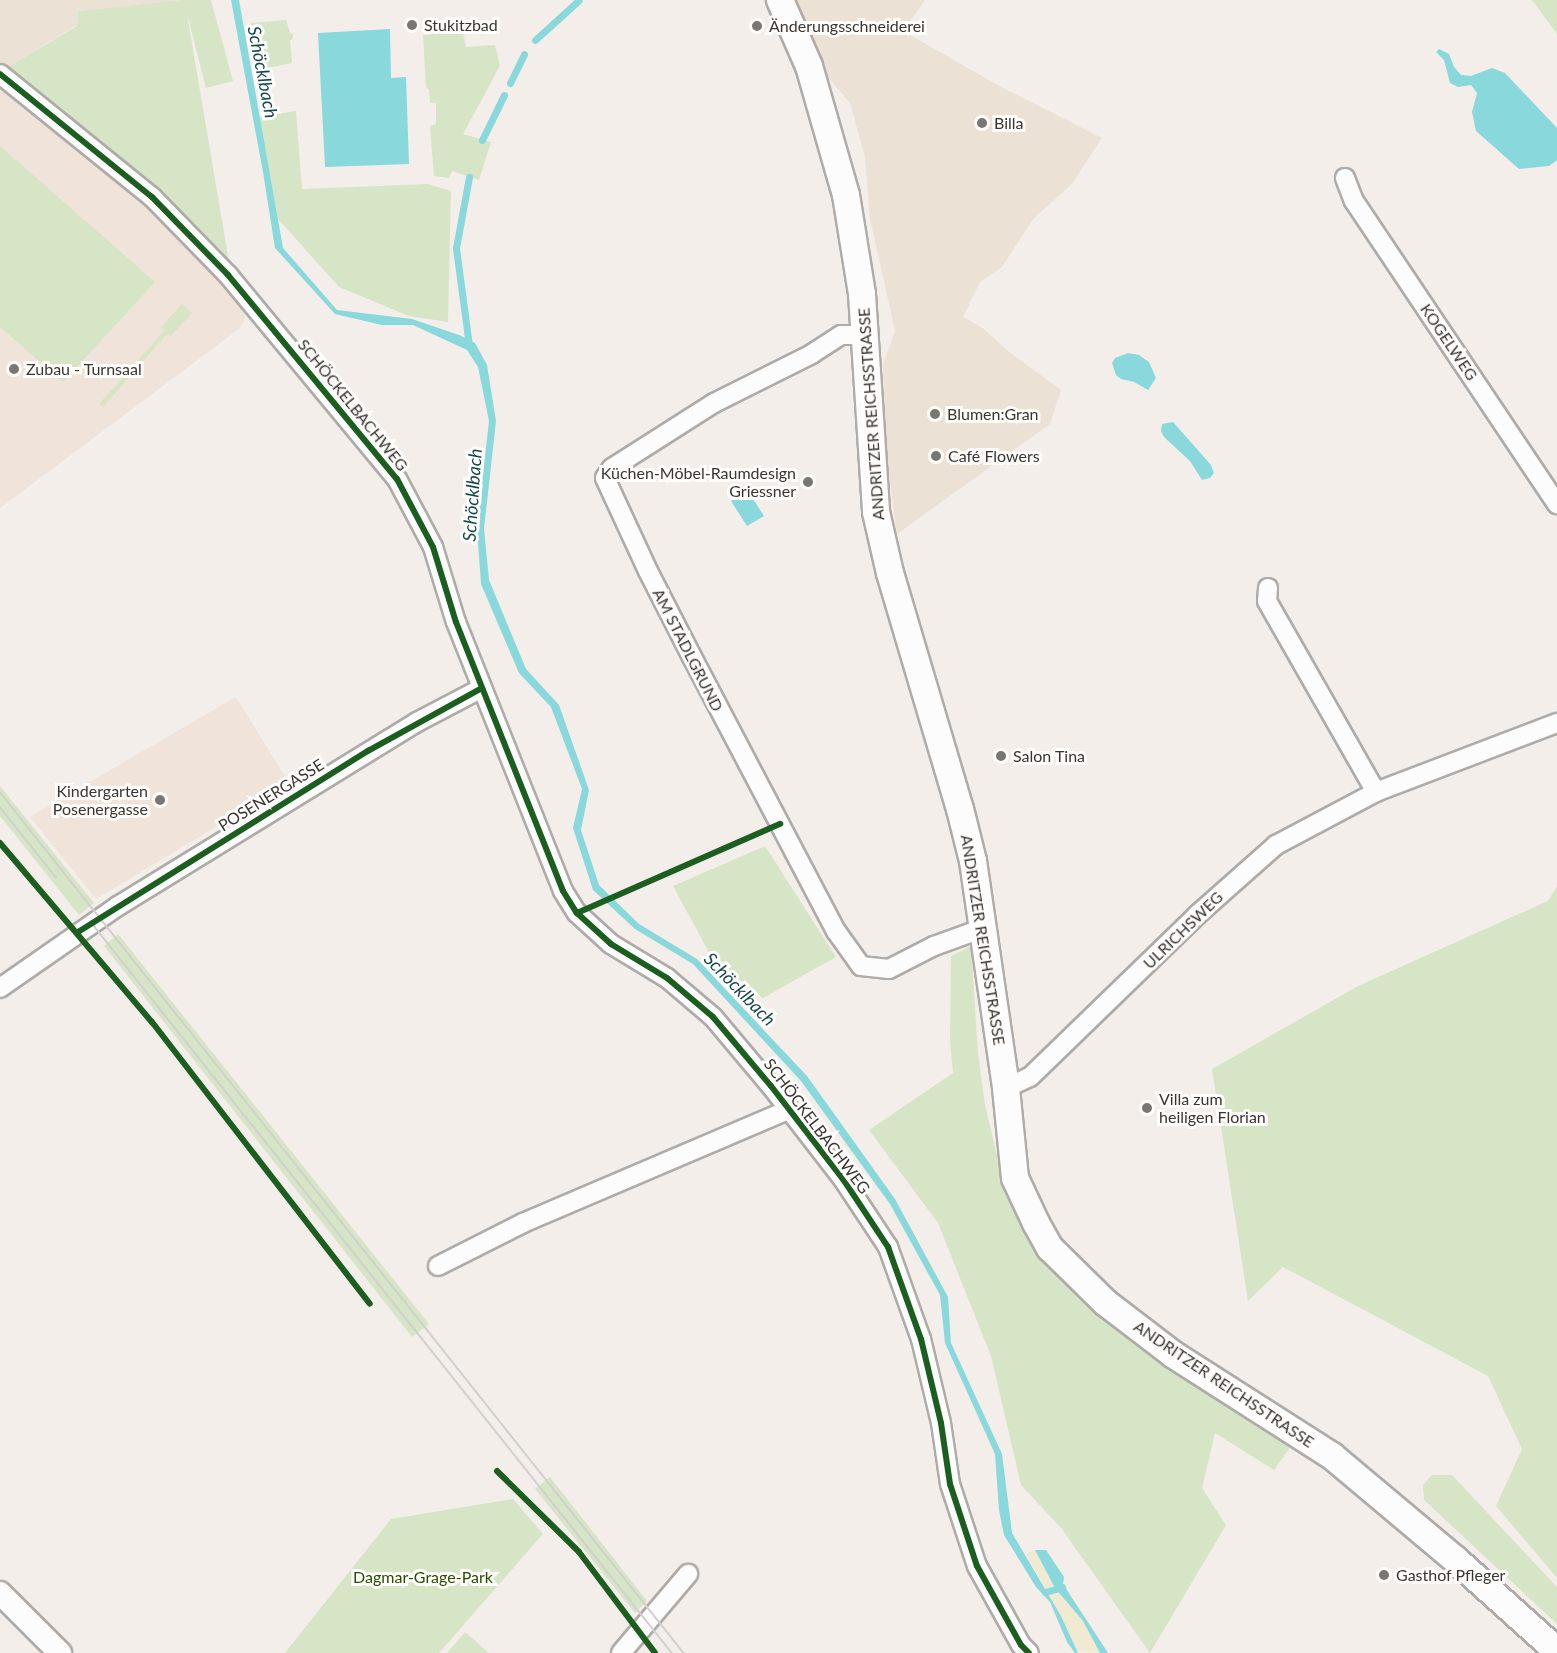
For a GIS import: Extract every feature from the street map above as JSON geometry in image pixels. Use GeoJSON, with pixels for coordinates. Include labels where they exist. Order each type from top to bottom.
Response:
{"type":"FeatureCollection","features":[{"type":"Feature","properties":{"kind":"main road","name":"ANDRITZER REICHSSTRASSE"},"geometry":{"type":"LineString","coordinates":[[780,0],[809,66],[846,195],[859,267],[870,456],[879,528],[960,808],[973,861],[984,928],[1015,1178],[1036,1223],[1050,1248],[1106,1303],[1174,1355],[1332,1456],[1456,1560],[1557,1651]]}},
{"type":"Feature","properties":{"kind":"street","name":"SCHÖCKELBACHWEG"},"geometry":{"type":"LineString","coordinates":[[0,74],[153,197],[228,275],[397,479],[433,547],[456,622],[562,891],[577,913],[611,944],[667,978],[713,1017],[771,1086],[843,1179],[888,1247],[921,1339],[941,1423],[950,1484],[977,1566],[1021,1645],[1029,1653]]}},
{"type":"Feature","properties":{"kind":"street","name":"KOGELWEG"},"geometry":{"type":"LineString","coordinates":[[1346,178],[1354,201],[1557,504]]}},
{"type":"Feature","properties":{"kind":"street","name":"AM STADLGRUND"},"geometry":{"type":"LineString","coordinates":[[864,335],[841,335],[812,354],[714,403],[612,468],[605,478],[687,648],[836,931],[861,966],[889,969],[943,942],[984,928]]}},
{"type":"Feature","properties":{"kind":"street"},"geometry":{"type":"LineString","coordinates":[[1268,588],[1267,601],[1376,792]]}},
{"type":"Feature","properties":{"kind":"street","name":"POSENERGASSE"},"geometry":{"type":"LineString","coordinates":[[0,988],[118,906],[407,728],[482,688]]}},
{"type":"Feature","properties":{"kind":"street","name":"ULRICHSWEG"},"geometry":{"type":"LineString","coordinates":[[1005,1088],[1030,1077],[1197,915],[1276,845],[1376,792],[1557,723]]}},
{"type":"Feature","properties":{"kind":"street","name":"SCHÖCKELBACHWEG"},"geometry":{"type":"LineString","coordinates":[[438,1266],[524,1223],[788,1110]]}},
{"type":"Feature","properties":{"kind":"street"},"geometry":{"type":"LineString","coordinates":[[621,1653],[688,1575]]}},
{"type":"Feature","properties":{"kind":"street"},"geometry":{"type":"LineString","coordinates":[[0,1593],[60,1653]]}},
{"type":"Feature","properties":{"kind":"shaded area"},"geometry":{"type":"Polygon","coordinates":[[[0,0],[181,0],[78,11],[77,25],[6,68],[0,64],[0,0]]]}},
{"type":"Feature","properties":{"kind":"shaded area"},"geometry":{"type":"Polygon","coordinates":[[[762,0],[925,0],[903,31],[1001,87],[1102,138],[1071,185],[1033,219],[1002,267],[980,282],[963,317],[984,329],[1009,352],[1061,390],[1050,424],[897,534],[886,451],[883,365],[895,331],[870,219],[865,157],[850,103],[762,0]]]}},
{"type":"Feature","properties":{"kind":"shaded area"},"geometry":{"type":"Polygon","coordinates":[[[0,85],[96,160],[138,198],[200,260],[242,308],[245,318],[240,328],[0,508],[0,85]]]}},
{"type":"Feature","properties":{"kind":"shaded area","name":"Kindergarten Posenergasse"},"geometry":{"type":"Polygon","coordinates":[[[236,697],[289,783],[96,899],[30,817],[236,697]]]}},
{"type":"Feature","properties":{"kind":"green space"},"geometry":{"type":"Polygon","coordinates":[[[181,0],[211,0],[233,81],[206,88],[187,14],[230,268],[181,213],[130,166],[6,68],[77,26],[78,11],[181,0]]]}},
{"type":"Feature","properties":{"kind":"green space"},"geometry":{"type":"Polygon","coordinates":[[[1532,0],[1557,0],[1557,34],[1532,0]]]}},
{"type":"Feature","properties":{"kind":"green space"},"geometry":{"type":"Polygon","coordinates":[[[286,20],[290,33],[293,34],[293,39],[290,40],[292,63],[258,70],[251,23],[286,20]]]}},
{"type":"Feature","properties":{"kind":"green space"},"geometry":{"type":"Polygon","coordinates":[[[463,32],[466,47],[495,45],[500,66],[463,134],[491,142],[479,180],[452,171],[449,178],[434,176],[430,126],[436,124],[436,103],[430,103],[429,89],[426,88],[423,35],[463,32]]]}},
{"type":"Feature","properties":{"kind":"green space"},"geometry":{"type":"Polygon","coordinates":[[[296,111],[302,189],[427,184],[451,191],[448,322],[409,316],[339,287],[278,219],[259,117],[296,111]]]}},
{"type":"Feature","properties":{"kind":"green space"},"geometry":{"type":"Polygon","coordinates":[[[0,146],[155,282],[63,382],[0,327],[0,146]]]}},
{"type":"Feature","properties":{"kind":"green space"},"geometry":{"type":"Polygon","coordinates":[[[182,304],[192,313],[171,336],[167,334],[103,407],[99,404],[164,331],[161,327],[182,304]]]}},
{"type":"Feature","properties":{"kind":"green space"},"geometry":{"type":"Polygon","coordinates":[[[0,786],[94,903],[79,915],[0,816],[0,786]]]}},
{"type":"Feature","properties":{"kind":"green space"},"geometry":{"type":"Polygon","coordinates":[[[765,846],[836,957],[763,998],[712,958],[673,886],[765,846]]]}},
{"type":"Feature","properties":{"kind":"green space"},"geometry":{"type":"Polygon","coordinates":[[[1557,886],[1557,1578],[1496,1506],[1522,1449],[1488,1376],[1283,1267],[1248,1301],[1212,1069],[1358,986],[1548,901],[1557,886]]]}},
{"type":"Feature","properties":{"kind":"green space"},"geometry":{"type":"Polygon","coordinates":[[[118,934],[429,1324],[412,1337],[104,946],[118,934]]]}},
{"type":"Feature","properties":{"kind":"green space"},"geometry":{"type":"Polygon","coordinates":[[[971,946],[978,1053],[985,1105],[1004,1185],[1034,1246],[1081,1301],[1128,1338],[1186,1377],[1294,1442],[1274,1470],[1215,1433],[1202,1488],[1226,1525],[1150,1653],[1061,1528],[1021,1485],[991,1356],[938,1223],[869,1130],[953,1073],[950,1041],[951,956],[971,946]]]}},
{"type":"Feature","properties":{"kind":"green space"},"geometry":{"type":"Polygon","coordinates":[[[1432,1475],[1452,1475],[1557,1587],[1557,1624],[1424,1500],[1423,1485],[1432,1475]]]}},
{"type":"Feature","properties":{"kind":"green space"},"geometry":{"type":"Polygon","coordinates":[[[550,1477],[647,1601],[635,1613],[535,1489],[550,1477]]]}},
{"type":"Feature","properties":{"kind":"green space","name":"Dagmar-Grage-Park"},"geometry":{"type":"Polygon","coordinates":[[[513,1499],[543,1534],[439,1653],[285,1653],[391,1519],[513,1499]]]}},
{"type":"Feature","properties":{"kind":"green space"},"geometry":{"type":"Polygon","coordinates":[[[465,1632],[489,1653],[447,1653],[465,1632]]]}},
{"type":"Feature","properties":{"kind":"sand"},"geometry":{"type":"Polygon","coordinates":[[[1035,1550],[1055,1588],[1083,1621],[1100,1653],[1077,1651],[1061,1616],[1026,1554],[1035,1550]]]}},
{"type":"Feature","properties":{"kind":"water","name":"Schöcklbach"},"geometry":{"type":"Polygon","coordinates":[[[231,0],[239,0],[283,248],[337,310],[412,319],[459,335],[475,343],[487,365],[496,421],[484,529],[489,580],[526,669],[559,705],[589,790],[581,830],[599,885],[639,924],[697,959],[807,1076],[895,1199],[948,1297],[951,1343],[1002,1454],[1012,1533],[1061,1616],[1078,1653],[1075,1653],[1067,1642],[1050,1602],[1036,1587],[1004,1535],[999,1510],[995,1454],[945,1343],[940,1295],[890,1204],[801,1081],[693,964],[635,929],[593,890],[573,828],[582,789],[551,707],[519,673],[481,584],[477,528],[489,421],[478,367],[467,350],[413,325],[382,325],[335,314],[275,248],[231,0]]]}},
{"type":"Feature","properties":{"kind":"water"},"geometry":{"type":"Polygon","coordinates":[[[390,29],[391,78],[406,77],[409,164],[325,167],[318,33],[390,29]]]}},
{"type":"Feature","properties":{"kind":"water"},"geometry":{"type":"Polygon","coordinates":[[[1439,49],[1449,54],[1454,67],[1461,75],[1471,76],[1492,68],[1505,73],[1557,128],[1557,160],[1549,166],[1519,169],[1476,131],[1472,112],[1477,93],[1471,85],[1458,87],[1450,83],[1444,60],[1436,52],[1439,49]]]}},
{"type":"Feature","properties":{"kind":"water"},"geometry":{"type":"Polygon","coordinates":[[[1128,353],[1139,355],[1149,362],[1156,378],[1148,390],[1116,375],[1112,363],[1115,358],[1128,353]]]}},
{"type":"Feature","properties":{"kind":"water"},"geometry":{"type":"Polygon","coordinates":[[[1173,422],[1211,465],[1214,473],[1210,478],[1202,480],[1190,461],[1164,437],[1161,431],[1162,424],[1173,422]]]}},
{"type":"Feature","properties":{"kind":"water"},"geometry":{"type":"Polygon","coordinates":[[[748,491],[764,516],[747,526],[731,501],[748,491]]]}},
{"type":"Feature","properties":{"kind":"water"},"geometry":{"type":"Polygon","coordinates":[[[1035,1550],[1046,1550],[1064,1577],[1063,1584],[1108,1653],[1100,1653],[1083,1621],[1055,1588],[1035,1550]]]}},
{"type":"Feature","properties":{"kind":"waterway"},"geometry":{"type":"LineString","coordinates":[[535,40],[579,0]]}},
{"type":"Feature","properties":{"kind":"waterway"},"geometry":{"type":"LineString","coordinates":[[510,83],[524,54]]}},
{"type":"Feature","properties":{"kind":"waterway"},"geometry":{"type":"LineString","coordinates":[[482,140],[504,95]]}},
{"type":"Feature","properties":{"kind":"waterway"},"geometry":{"type":"LineString","coordinates":[[469,177],[456,248],[469,346]]}},
{"type":"Feature","properties":{"kind":"waterway","name":"Schöcklbach"},"geometry":{"type":"LineString","coordinates":[[1045,1592],[1062,1587]]}},
{"type":"Feature","properties":{"kind":"tram line"},"geometry":{"type":"LineString","coordinates":[[0,792],[684,1653]]}},
{"type":"Feature","properties":{"kind":"tram line"},"geometry":{"type":"LineString","coordinates":[[0,807],[56,877]]}},
{"type":"Feature","properties":{"kind":"tram line"},"geometry":{"type":"LineString","coordinates":[[91,922],[672,1653]]}},
{"type":"Feature","properties":{"kind":"cycle path"},"geometry":{"type":"LineString","coordinates":[[0,74],[152,197],[228,275],[397,479],[433,547],[456,622],[563,891],[577,913],[611,944],[667,978],[713,1017],[771,1086],[843,1179],[888,1247],[921,1339],[941,1423],[950,1484],[977,1566],[1021,1645],[1029,1653]]}},
{"type":"Feature","properties":{"kind":"cycle path"},"geometry":{"type":"LineString","coordinates":[[78,932],[368,751],[482,688]]}},
{"type":"Feature","properties":{"kind":"cycle path"},"geometry":{"type":"LineString","coordinates":[[577,913],[780,824]]}},
{"type":"Feature","properties":{"kind":"cycle path"},"geometry":{"type":"LineString","coordinates":[[0,843],[152,1022],[370,1304]]}},
{"type":"Feature","properties":{"kind":"cycle path"},"geometry":{"type":"LineString","coordinates":[[497,1471],[579,1552],[655,1653]]}},
{"type":"Feature","properties":{"kind":"place","name":"Stukitzbad"},"geometry":{"type":"Point","coordinates":[412,25]}},
{"type":"Feature","properties":{"kind":"place","name":"Änderungsschneiderei"},"geometry":{"type":"Point","coordinates":[757,26]}},
{"type":"Feature","properties":{"kind":"place","name":"Billa"},"geometry":{"type":"Point","coordinates":[982,123]}},
{"type":"Feature","properties":{"kind":"place","name":"Zubau - Turnsaal"},"geometry":{"type":"Point","coordinates":[14,369]}},
{"type":"Feature","properties":{"kind":"place","name":"Blumen:Gran"},"geometry":{"type":"Point","coordinates":[935,414]}},
{"type":"Feature","properties":{"kind":"place","name":"Café Flowers"},"geometry":{"type":"Point","coordinates":[936,456]}},
{"type":"Feature","properties":{"kind":"place","name":"Küchen-Möbel-Raumdesign Griessner"},"geometry":{"type":"Point","coordinates":[808,482]}},
{"type":"Feature","properties":{"kind":"place","name":"Salon Tina"},"geometry":{"type":"Point","coordinates":[1001,756]}},
{"type":"Feature","properties":{"kind":"place","name":"Kindergarten Posenergasse"},"geometry":{"type":"Point","coordinates":[160,800]}},
{"type":"Feature","properties":{"kind":"place","name":"Villa zum heiligen Florian"},"geometry":{"type":"Point","coordinates":[1147,1108]}},
{"type":"Feature","properties":{"kind":"place","name":"Gasthof Pfleger"},"geometry":{"type":"Point","coordinates":[1384,1575]}}]}
